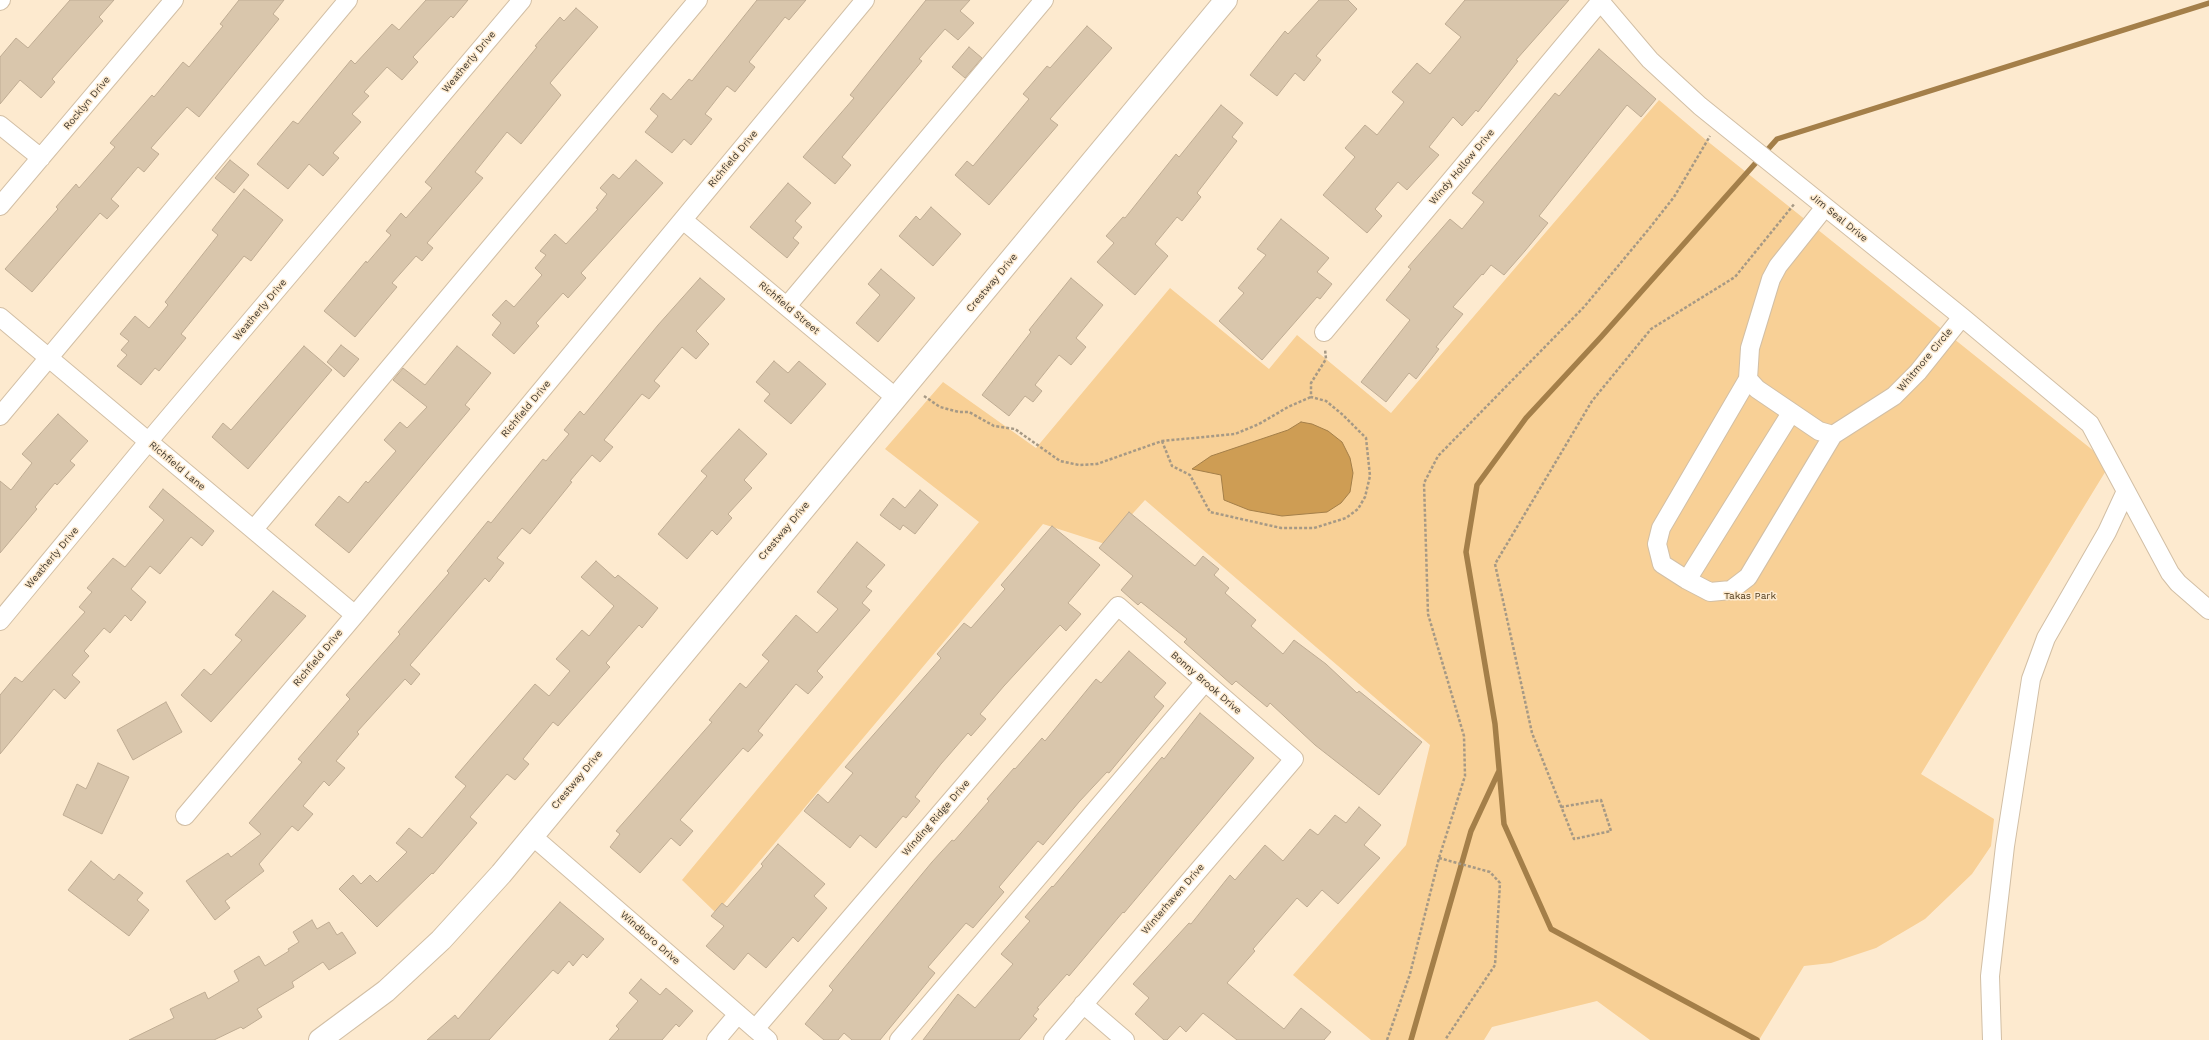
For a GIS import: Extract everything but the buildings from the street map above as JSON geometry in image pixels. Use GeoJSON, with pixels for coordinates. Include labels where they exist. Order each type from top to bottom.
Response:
{"type":"FeatureCollection","features":[{"type":"Feature","properties":{"kind":"main road","name":"Crestway Drive"},"geometry":{"type":"LineString","coordinates":[[320,1040],[386,991],[441,940],[501,874],[531,835],[901,390],[1020,250],[1226,0]]}},
{"type":"Feature","properties":{"kind":"street","name":"Rocklyn Drive"},"geometry":{"type":"LineString","coordinates":[[0,206],[174,0]]}},
{"type":"Feature","properties":{"kind":"street"},"geometry":{"type":"LineString","coordinates":[[0,416],[348,0]]}},
{"type":"Feature","properties":{"kind":"street","name":"Weatherly Drive"},"geometry":{"type":"LineString","coordinates":[[0,621],[148,442],[522,0]]}},
{"type":"Feature","properties":{"kind":"street"},"geometry":{"type":"LineString","coordinates":[[254,529],[698,0]]}},
{"type":"Feature","properties":{"kind":"street","name":"Richfield Drive"},"geometry":{"type":"LineString","coordinates":[[185,816],[355,615],[865,0]]}},
{"type":"Feature","properties":{"kind":"street"},"geometry":{"type":"LineString","coordinates":[[787,306],[1044,0]]}},
{"type":"Feature","properties":{"kind":"street","name":"Jim Seal Drive"},"geometry":{"type":"LineString","coordinates":[[1600,1],[1650,60],[1719,121],[1962,317],[2090,424],[2126,491]]}},
{"type":"Feature","properties":{"kind":"street","name":"Windy Hollow Drive"},"geometry":{"type":"LineString","coordinates":[[1324,332],[1600,1]]}},
{"type":"Feature","properties":{"kind":"street"},"geometry":{"type":"LineString","coordinates":[[0,125],[41,158]]}},
{"type":"Feature","properties":{"kind":"street"},"geometry":{"type":"LineString","coordinates":[[1748,379],[1757,389],[1791,413],[1819,431],[1833,435],[1748,577],[1730,590],[1710,592],[1687,580],[1662,564],[1657,544],[1661,528],[1748,379],[1750,348],[1771,279],[1778,266],[1826,207]]}},
{"type":"Feature","properties":{"kind":"street","name":"Richfield Street"},"geometry":{"type":"LineString","coordinates":[[683,220],[787,306],[901,390]]}},
{"type":"Feature","properties":{"kind":"street","name":"Richfield Lane"},"geometry":{"type":"LineString","coordinates":[[0,317],[355,615]]}},
{"type":"Feature","properties":{"kind":"street","name":"Whitmore Circle"},"geometry":{"type":"LineString","coordinates":[[1833,435],[1894,396],[1918,372],[1962,317]]}},
{"type":"Feature","properties":{"kind":"street"},"geometry":{"type":"LineString","coordinates":[[1687,580],[1791,413]]}},
{"type":"Feature","properties":{"kind":"street"},"geometry":{"type":"LineString","coordinates":[[2126,491],[2170,573],[2178,583],[2209,610]]}},
{"type":"Feature","properties":{"kind":"street"},"geometry":{"type":"LineString","coordinates":[[1992,1040],[1990,976],[2005,846],[2031,679],[2046,638],[2107,532],[2126,491]]}},
{"type":"Feature","properties":{"kind":"street","name":"Bonny Brook Drive"},"geometry":{"type":"LineString","coordinates":[[1118,606],[1294,758]]}},
{"type":"Feature","properties":{"kind":"street","name":"Winding Ridge Drive"},"geometry":{"type":"LineString","coordinates":[[761,1034],[1118,606]]}},
{"type":"Feature","properties":{"kind":"street"},"geometry":{"type":"LineString","coordinates":[[899,1040],[1205,682]]}},
{"type":"Feature","properties":{"kind":"street","name":"Winterhaven Drive"},"geometry":{"type":"LineString","coordinates":[[1053,1040],[1294,758]]}},
{"type":"Feature","properties":{"kind":"street","name":"Windboro Drive"},"geometry":{"type":"LineString","coordinates":[[531,835],[761,1034]]}},
{"type":"Feature","properties":{"kind":"street"},"geometry":{"type":"LineString","coordinates":[[1083,1004],[1125,1040]]}},
{"type":"Feature","properties":{"kind":"street"},"geometry":{"type":"LineString","coordinates":[[716,1040],[738,1014]]}},
{"type":"Feature","properties":{"kind":"path"},"geometry":{"type":"LineString","coordinates":[[1387,1040],[1410,974],[1439,858],[1465,776],[1464,736],[1428,614],[1424,483],[1438,456],[1584,307],[1661,214],[1674,197],[1719,121]]}},
{"type":"Feature","properties":{"kind":"path"},"geometry":{"type":"LineString","coordinates":[[1561,807],[1601,800],[1612,831],[1574,839],[1561,807],[1532,732],[1495,564],[1592,402],[1651,329],[1735,277],[1805,191]]}},
{"type":"Feature","properties":{"kind":"path"},"geometry":{"type":"LineString","coordinates":[[1311,397],[1311,383],[1326,359]]}},
{"type":"Feature","properties":{"kind":"path"},"geometry":{"type":"LineString","coordinates":[[901,390],[940,406],[959,412],[968,412],[994,426],[1015,429],[1060,461],[1079,465],[1097,464],[1162,441],[1235,434],[1259,424],[1288,407],[1311,397],[1326,401],[1343,415],[1366,438],[1370,476],[1365,497],[1358,509],[1346,518],[1314,528],[1281,528],[1210,512],[1190,475],[1172,466],[1162,441]]}},
{"type":"Feature","properties":{"kind":"path"},"geometry":{"type":"LineString","coordinates":[[1439,858],[1490,872],[1500,883],[1495,965],[1445,1040]]}},
{"type":"Feature","properties":{"kind":"green space","name":"Takas Park"},"geometry":{"type":"Polygon","coordinates":[[[1659,100],[1706,140],[2110,464],[1921,774],[1994,819],[1991,846],[1972,874],[1925,919],[1876,948],[1831,963],[1804,966],[1759,1040],[1650,1040],[1597,1001],[1492,1027],[1484,1040],[1371,1040],[1293,975],[1406,845],[1430,745],[1145,500],[1105,544],[1043,524],[716,913],[682,880],[979,522],[885,449],[943,382],[1036,448],[1170,288],[1269,369],[1297,335],[1391,413],[1659,100]]]}},
{"type":"Feature","properties":{"kind":"shaded area"},"geometry":{"type":"Polygon","coordinates":[[[1301,422],[1312,424],[1328,431],[1342,442],[1350,458],[1353,473],[1350,492],[1341,503],[1327,512],[1282,516],[1249,510],[1224,500],[1221,475],[1192,469],[1211,456],[1288,430],[1301,422]]]}},
{"type":"Feature","properties":{"kind":"waterway"},"geometry":{"type":"LineString","coordinates":[[1757,1040],[1551,929],[1504,824],[1495,724],[1466,552],[1477,485],[1526,418],[1601,337],[1777,139],[2209,3]]}},
{"type":"Feature","properties":{"kind":"waterway"},"geometry":{"type":"LineString","coordinates":[[1411,1040],[1471,831],[1499,771]]}}]}
